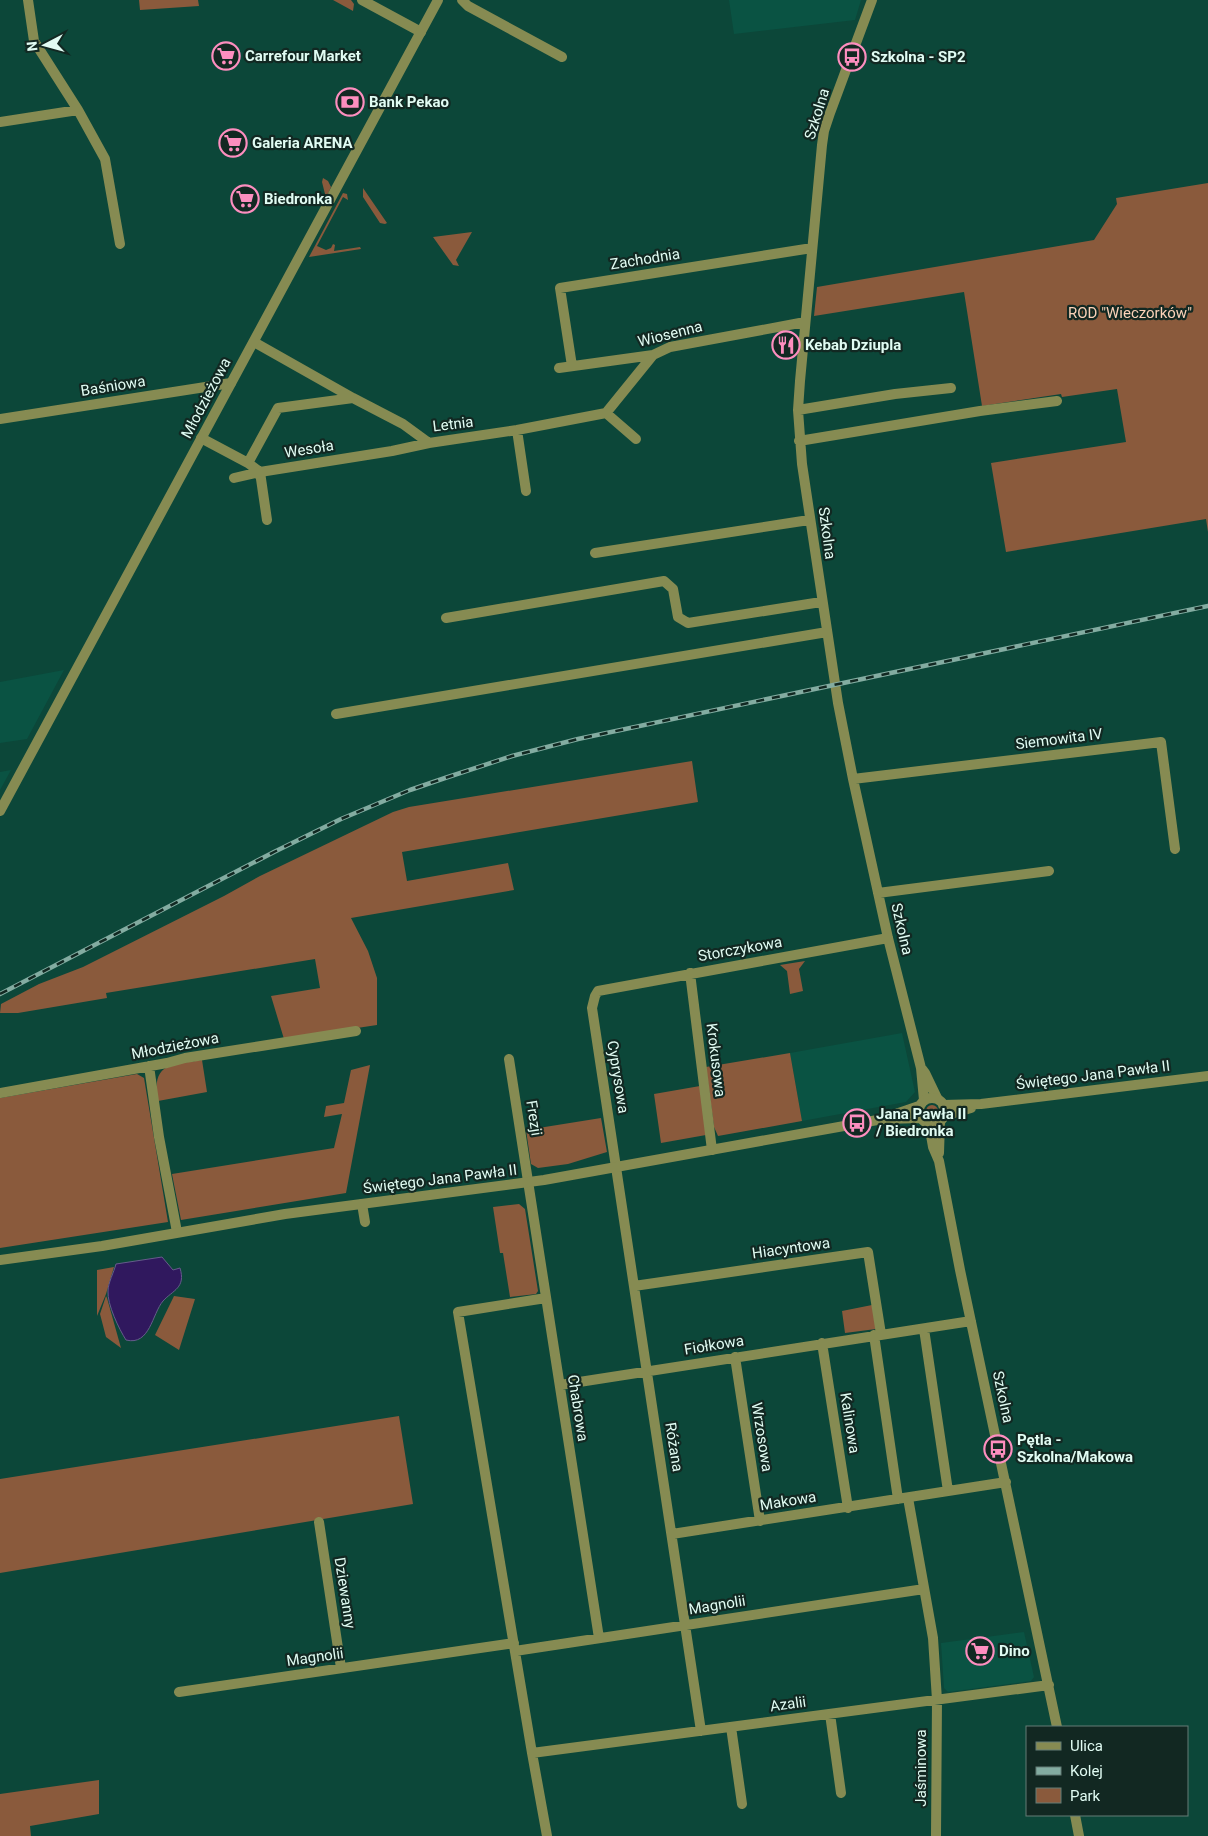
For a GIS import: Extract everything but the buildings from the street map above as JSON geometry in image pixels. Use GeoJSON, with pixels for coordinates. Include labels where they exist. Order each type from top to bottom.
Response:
{"type":"FeatureCollection","features":[{"type":"Feature","properties":{"kind":"street"},"geometry":{"type":"LineString","coordinates":[[28,0],[34,40],[78,110],[105,159],[120,244]]}},
{"type":"Feature","properties":{"kind":"street"},"geometry":{"type":"LineString","coordinates":[[362,0],[421,32]]}},
{"type":"Feature","properties":{"kind":"street","name":"Młodzieżowa"},"geometry":{"type":"LineString","coordinates":[[0,811],[438,0]]}},
{"type":"Feature","properties":{"kind":"street"},"geometry":{"type":"LineString","coordinates":[[462,0],[468,6],[562,57]]}},
{"type":"Feature","properties":{"kind":"street","name":"Szkolna"},"geometry":{"type":"LineString","coordinates":[[872,0],[824,131],[805,322],[798,410],[799,441],[809,520],[852,779],[888,938],[921,1068],[922,1103]]}},
{"type":"Feature","properties":{"kind":"street"},"geometry":{"type":"LineString","coordinates":[[0,122],[78,110]]}},
{"type":"Feature","properties":{"kind":"street","name":"Zachodnia"},"geometry":{"type":"LineString","coordinates":[[572,366],[560,288],[812,248]]}},
{"type":"Feature","properties":{"kind":"street","name":"Wiosenna"},"geometry":{"type":"LineString","coordinates":[[558,368],[653,356],[670,347],[805,322]]}},
{"type":"Feature","properties":{"kind":"street","name":"Letnia"},"geometry":{"type":"LineString","coordinates":[[254,342],[403,424],[429,443],[517,430],[606,413]]}},
{"type":"Feature","properties":{"kind":"street"},"geometry":{"type":"LineString","coordinates":[[636,439],[606,413],[653,356]]}},
{"type":"Feature","properties":{"kind":"street","name":"Baśniowa"},"geometry":{"type":"LineString","coordinates":[[0,420],[231,383]]}},
{"type":"Feature","properties":{"kind":"street"},"geometry":{"type":"LineString","coordinates":[[798,410],[895,394],[951,388]]}},
{"type":"Feature","properties":{"kind":"street"},"geometry":{"type":"LineString","coordinates":[[248,462],[278,408],[353,398]]}},
{"type":"Feature","properties":{"kind":"street"},"geometry":{"type":"LineString","coordinates":[[799,441],[980,411],[1057,401]]}},
{"type":"Feature","properties":{"kind":"street"},"geometry":{"type":"LineString","coordinates":[[517,430],[526,491]]}},
{"type":"Feature","properties":{"kind":"street"},"geometry":{"type":"LineString","coordinates":[[201,438],[248,462],[260,472],[267,520]]}},
{"type":"Feature","properties":{"kind":"street","name":"Wesoła"},"geometry":{"type":"LineString","coordinates":[[234,478],[429,443]]}},
{"type":"Feature","properties":{"kind":"street"},"geometry":{"type":"LineString","coordinates":[[595,553],[809,520]]}},
{"type":"Feature","properties":{"kind":"street"},"geometry":{"type":"LineString","coordinates":[[446,618],[664,581],[674,589],[678,617],[688,623],[822,602]]}},
{"type":"Feature","properties":{"kind":"street"},"geometry":{"type":"LineString","coordinates":[[336,714],[827,632]]}},
{"type":"Feature","properties":{"kind":"street","name":"Siemowita IV"},"geometry":{"type":"LineString","coordinates":[[852,779],[1162,742],[1174,849]]}},
{"type":"Feature","properties":{"kind":"street"},"geometry":{"type":"LineString","coordinates":[[878,893],[1049,871]]}},
{"type":"Feature","properties":{"kind":"street","name":"Storczykowa"},"geometry":{"type":"LineString","coordinates":[[598,991],[888,938]]}},
{"type":"Feature","properties":{"kind":"street","name":"Krokusowa"},"geometry":{"type":"LineString","coordinates":[[690,973],[712,1150]]}},
{"type":"Feature","properties":{"kind":"street","name":"Cyprysowa"},"geometry":{"type":"LineString","coordinates":[[598,991],[592,1008],[616,1168]]}},
{"type":"Feature","properties":{"kind":"street","name":"Młodzieżowa"},"geometry":{"type":"LineString","coordinates":[[0,1093],[185,1058],[356,1031]]}},
{"type":"Feature","properties":{"kind":"street","name":"Frezji"},"geometry":{"type":"LineString","coordinates":[[509,1059],[528,1182]]}},
{"type":"Feature","properties":{"kind":"street"},"geometry":{"type":"LineString","coordinates":[[149,1066],[159,1137],[177,1232]]}},
{"type":"Feature","properties":{"kind":"street","name":"Szkolna"},"geometry":{"type":"LineString","coordinates":[[921,1068],[940,1102]]}},
{"type":"Feature","properties":{"kind":"street","name":"Świętego Jana Pawła II"},"geometry":{"type":"LineString","coordinates":[[940,1102],[982,1104],[1208,1076]]}},
{"type":"Feature","properties":{"kind":"street"},"geometry":{"type":"LineString","coordinates":[[928,1098],[940,1102],[942,1119],[925,1121],[919,1114],[922,1103],[928,1098]]}},
{"type":"Feature","properties":{"kind":"street","name":"Świętego Jana Pawła II"},"geometry":{"type":"LineString","coordinates":[[883,1119],[922,1103]]}},
{"type":"Feature","properties":{"kind":"street","name":"Świętego Jana Pawła II"},"geometry":{"type":"LineString","coordinates":[[942,1119],[982,1104]]}},
{"type":"Feature","properties":{"kind":"street","name":"Świętego Jana Pawła II"},"geometry":{"type":"LineString","coordinates":[[0,1260],[102,1246],[277,1215],[528,1182],[616,1168],[883,1119],[925,1121]]}},
{"type":"Feature","properties":{"kind":"street","name":"Szkolna"},"geometry":{"type":"LineString","coordinates":[[939,1161],[942,1119]]}},
{"type":"Feature","properties":{"kind":"street","name":"Szkolna"},"geometry":{"type":"LineString","coordinates":[[925,1121],[939,1161],[1057,1726]]}},
{"type":"Feature","properties":{"kind":"street","name":"Różana"},"geometry":{"type":"LineString","coordinates":[[616,1168],[701,1731]]}},
{"type":"Feature","properties":{"kind":"street","name":"Chabrowa"},"geometry":{"type":"LineString","coordinates":[[528,1182],[599,1638]]}},
{"type":"Feature","properties":{"kind":"street"},"geometry":{"type":"LineString","coordinates":[[362,1204],[365,1222]]}},
{"type":"Feature","properties":{"kind":"street","name":"Hiacyntowa"},"geometry":{"type":"LineString","coordinates":[[634,1286],[868,1252],[877,1335]]}},
{"type":"Feature","properties":{"kind":"street"},"geometry":{"type":"LineString","coordinates":[[546,1298],[458,1312],[532,1753],[548,1836]]}},
{"type":"Feature","properties":{"kind":"street","name":"Fiołkowa"},"geometry":{"type":"LineString","coordinates":[[560,1385],[971,1321]]}},
{"type":"Feature","properties":{"kind":"street"},"geometry":{"type":"LineString","coordinates":[[924,1329],[948,1491]]}},
{"type":"Feature","properties":{"kind":"street"},"geometry":{"type":"LineString","coordinates":[[877,1335],[903,1499],[924,1589],[933,1638],[937,1700]]}},
{"type":"Feature","properties":{"kind":"street","name":"Kalinowa"},"geometry":{"type":"LineString","coordinates":[[822,1344],[848,1508]]}},
{"type":"Feature","properties":{"kind":"street","name":"Wrzosowa"},"geometry":{"type":"LineString","coordinates":[[735,1357],[760,1521]]}},
{"type":"Feature","properties":{"kind":"street","name":"Makowa"},"geometry":{"type":"LineString","coordinates":[[672,1534],[1006,1482]]}},
{"type":"Feature","properties":{"kind":"street","name":"Dziewanny"},"geometry":{"type":"LineString","coordinates":[[319,1522],[341,1668]]}},
{"type":"Feature","properties":{"kind":"street","name":"Magnolii"},"geometry":{"type":"LineString","coordinates":[[179,1692],[341,1668],[599,1638],[924,1589]]}},
{"type":"Feature","properties":{"kind":"street","name":"Azalii"},"geometry":{"type":"LineString","coordinates":[[532,1753],[1049,1685]]}},
{"type":"Feature","properties":{"kind":"street","name":"Jaśminowa"},"geometry":{"type":"LineString","coordinates":[[936,1836],[937,1700]]}},
{"type":"Feature","properties":{"kind":"street"},"geometry":{"type":"LineString","coordinates":[[830,1714],[841,1793]]}},
{"type":"Feature","properties":{"kind":"street"},"geometry":{"type":"LineString","coordinates":[[731,1727],[742,1804]]}},
{"type":"Feature","properties":{"kind":"street"},"geometry":{"type":"LineString","coordinates":[[1075,1816],[1079,1836]]}},
{"type":"Feature","properties":{"kind":"shaded area"},"geometry":{"type":"Polygon","coordinates":[[[729,0],[861,0],[855,20],[734,34],[729,0]]]}},
{"type":"Feature","properties":{"kind":"shaded area"},"geometry":{"type":"Polygon","coordinates":[[[64,670],[27,739],[0,743],[0,682],[64,670]]]}},
{"type":"Feature","properties":{"kind":"shaded area"},"geometry":{"type":"Polygon","coordinates":[[[11,770],[0,790],[0,772],[11,770]]]}},
{"type":"Feature","properties":{"kind":"shaded area"},"geometry":{"type":"Polygon","coordinates":[[[902,1033],[915,1092],[906,1102],[802,1121],[790,1053],[902,1033]]]}},
{"type":"Feature","properties":{"kind":"shaded area"},"geometry":{"type":"Polygon","coordinates":[[[162,1257],[173,1270],[180,1268],[180,1284],[163,1301],[145,1334],[134,1341],[126,1340],[114,1316],[108,1296],[109,1285],[116,1264],[162,1257]]]}},
{"type":"Feature","properties":{"kind":"shaded area"},"geometry":{"type":"Polygon","coordinates":[[[1024,1632],[1034,1677],[1031,1681],[948,1692],[944,1688],[941,1643],[1024,1632]]]}},
{"type":"Feature","properties":{"kind":"green space"},"geometry":{"type":"Polygon","coordinates":[[[139,0],[198,0],[199,6],[140,10],[139,0]]]}},
{"type":"Feature","properties":{"kind":"green space"},"geometry":{"type":"Polygon","coordinates":[[[333,0],[351,0],[354,4],[353,11],[333,0]]]}},
{"type":"Feature","properties":{"kind":"green space"},"geometry":{"type":"Polygon","coordinates":[[[323,178],[328,181],[331,187],[326,198],[322,182],[323,178]]]}},
{"type":"Feature","properties":{"kind":"green space","name":"ROD \"Wieczorków\""},"geometry":{"type":"Polygon","coordinates":[[[1208,183],[1208,532],[1206,519],[1006,552],[991,463],[1126,442],[1117,389],[1062,397],[1061,394],[982,406],[964,292],[814,316],[817,287],[1094,240],[1117,204],[1116,198],[1208,183]]]}},
{"type":"Feature","properties":{"kind":"green space"},"geometry":{"type":"Polygon","coordinates":[[[363,188],[387,223],[380,223],[363,197],[363,188]]]}},
{"type":"Feature","properties":{"kind":"green space"},"geometry":{"type":"Polygon","coordinates":[[[343,193],[347,194],[348,200],[343,197],[317,246],[326,250],[331,248],[333,244],[335,245],[334,251],[360,247],[361,249],[309,257],[343,193]]]}},
{"type":"Feature","properties":{"kind":"green space"},"geometry":{"type":"Polygon","coordinates":[[[472,232],[456,260],[459,266],[453,265],[433,237],[472,232]]]}},
{"type":"Feature","properties":{"kind":"green space"},"geometry":{"type":"Polygon","coordinates":[[[692,761],[698,802],[402,852],[407,881],[508,863],[514,890],[351,918],[368,951],[377,978],[377,1025],[284,1039],[271,996],[320,988],[315,959],[106,993],[107,998],[18,1013],[0,1013],[1,1004],[39,984],[83,967],[260,876],[393,812],[409,807],[692,761]]]}},
{"type":"Feature","properties":{"kind":"green space"},"geometry":{"type":"Polygon","coordinates":[[[805,961],[799,969],[803,991],[790,994],[787,971],[780,965],[805,961]]]}},
{"type":"Feature","properties":{"kind":"green space"},"geometry":{"type":"Polygon","coordinates":[[[790,1053],[802,1121],[718,1136],[714,1127],[706,1067],[790,1053]]]}},
{"type":"Feature","properties":{"kind":"green space"},"geometry":{"type":"Polygon","coordinates":[[[202,1060],[207,1092],[158,1101],[157,1088],[161,1072],[173,1065],[202,1060]]]}},
{"type":"Feature","properties":{"kind":"green space"},"geometry":{"type":"Polygon","coordinates":[[[370,1065],[346,1193],[181,1220],[172,1174],[334,1148],[342,1114],[324,1117],[326,1106],[344,1103],[351,1070],[370,1065]]]}},
{"type":"Feature","properties":{"kind":"green space"},"geometry":{"type":"Polygon","coordinates":[[[137,1074],[144,1078],[168,1222],[0,1248],[0,1098],[137,1074]]]}},
{"type":"Feature","properties":{"kind":"green space"},"geometry":{"type":"Polygon","coordinates":[[[700,1086],[706,1135],[661,1143],[654,1094],[700,1086]]]}},
{"type":"Feature","properties":{"kind":"green space"},"geometry":{"type":"Polygon","coordinates":[[[930,1105],[934,1105],[938,1111],[934,1117],[930,1117],[926,1113],[926,1109],[930,1105]]]}},
{"type":"Feature","properties":{"kind":"green space"},"geometry":{"type":"Polygon","coordinates":[[[601,1118],[607,1152],[568,1164],[538,1168],[531,1164],[526,1130],[601,1118]]]}},
{"type":"Feature","properties":{"kind":"green space"},"geometry":{"type":"Polygon","coordinates":[[[519,1204],[525,1209],[538,1291],[536,1294],[510,1297],[503,1253],[500,1253],[493,1207],[519,1204]]]}},
{"type":"Feature","properties":{"kind":"green space"},"geometry":{"type":"Polygon","coordinates":[[[114,1267],[106,1294],[97,1316],[97,1270],[114,1267]]]}},
{"type":"Feature","properties":{"kind":"green space"},"geometry":{"type":"Polygon","coordinates":[[[106,1296],[121,1348],[106,1337],[100,1314],[106,1296]]]}},
{"type":"Feature","properties":{"kind":"green space"},"geometry":{"type":"Polygon","coordinates":[[[174,1296],[195,1299],[179,1350],[155,1335],[174,1296]]]}},
{"type":"Feature","properties":{"kind":"green space"},"geometry":{"type":"Polygon","coordinates":[[[872,1305],[876,1329],[845,1333],[842,1311],[872,1305]]]}},
{"type":"Feature","properties":{"kind":"green space"},"geometry":{"type":"Polygon","coordinates":[[[399,1416],[413,1504],[0,1573],[0,1479],[399,1416]]]}},
{"type":"Feature","properties":{"kind":"green space"},"geometry":{"type":"Polygon","coordinates":[[[99,1780],[99,1814],[30,1826],[31,1836],[0,1836],[0,1794],[99,1780]]]}},
{"type":"Feature","properties":{"kind":"railway"},"geometry":{"type":"LineString","coordinates":[[0,994],[341,819],[410,790],[512,756],[578,739],[1208,606]]}},
{"type":"Feature","properties":{"kind":"place","name":"Carrefour Market"},"geometry":{"type":"Point","coordinates":[226,56]}},
{"type":"Feature","properties":{"kind":"place","name":"Szkolna - SP2"},"geometry":{"type":"Point","coordinates":[852,57]}},
{"type":"Feature","properties":{"kind":"place","name":"Bank Pekao"},"geometry":{"type":"Point","coordinates":[350,102]}},
{"type":"Feature","properties":{"kind":"place","name":"Galeria ARENA"},"geometry":{"type":"Point","coordinates":[233,143]}},
{"type":"Feature","properties":{"kind":"place","name":"Biedronka"},"geometry":{"type":"Point","coordinates":[245,199]}},
{"type":"Feature","properties":{"kind":"place","name":"Kebab Dziupla"},"geometry":{"type":"Point","coordinates":[786,345]}},
{"type":"Feature","properties":{"kind":"place","name":"Jana Pawła II / Biedronka"},"geometry":{"type":"Point","coordinates":[857,1123]}},
{"type":"Feature","properties":{"kind":"place","name":"Pętla - Szkolna/Makowa"},"geometry":{"type":"Point","coordinates":[998,1449]}},
{"type":"Feature","properties":{"kind":"place","name":"Dino"},"geometry":{"type":"Point","coordinates":[980,1651]}}]}
